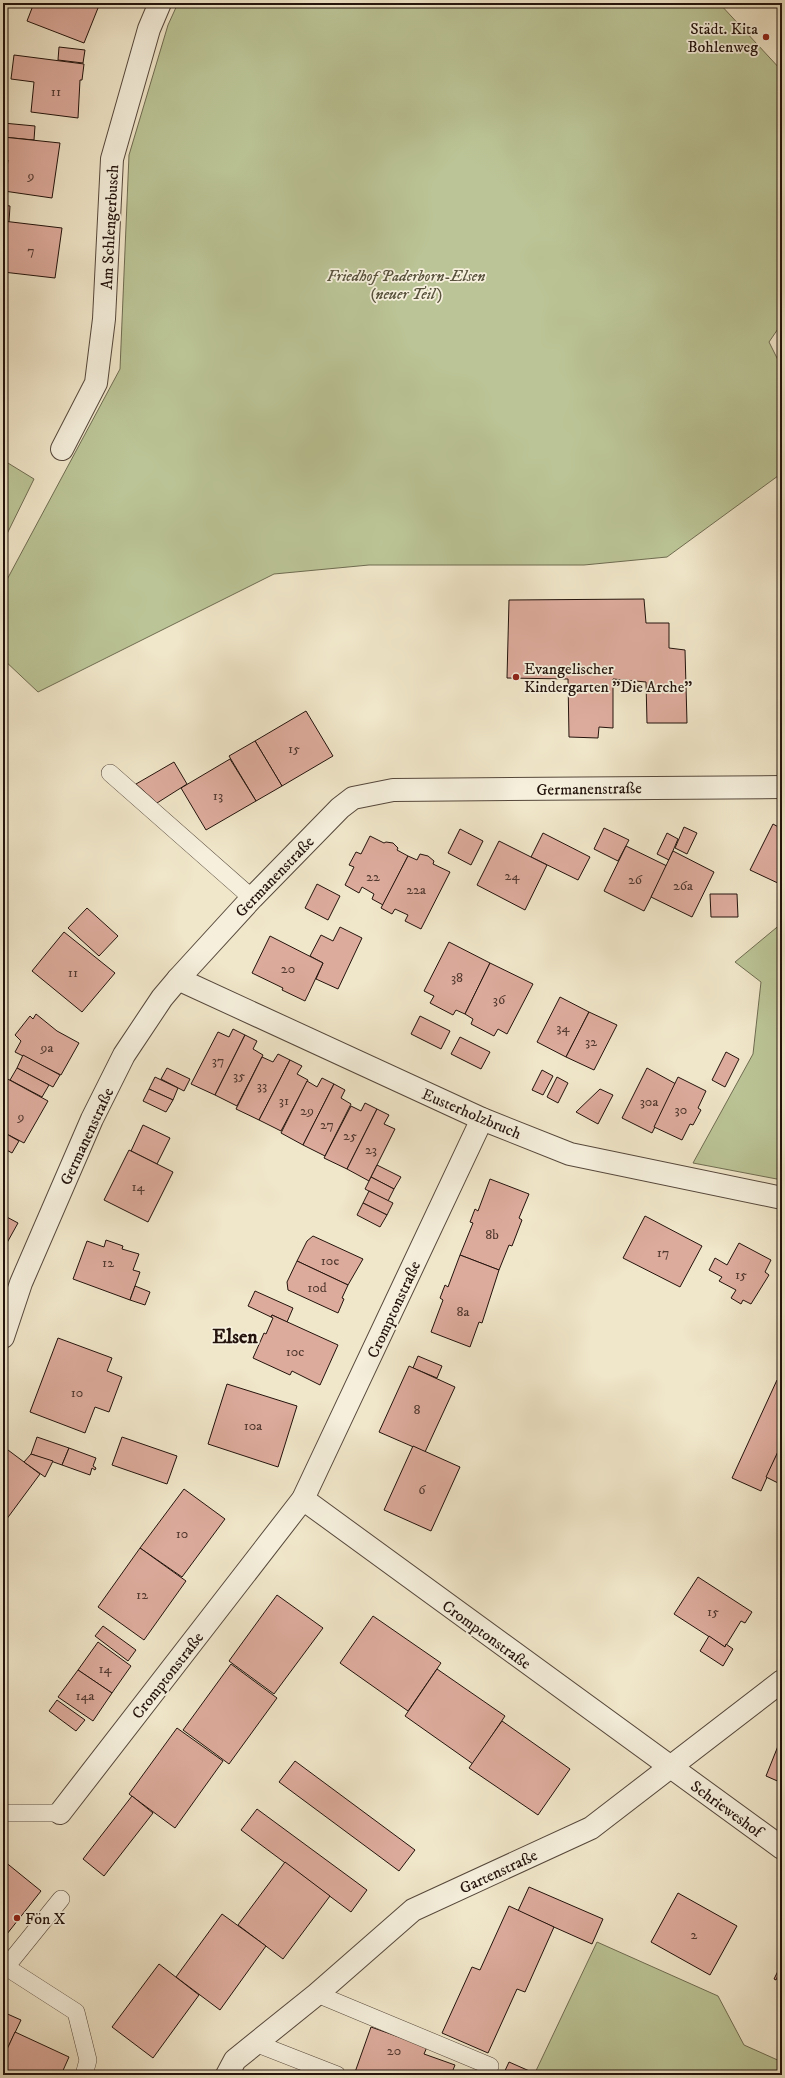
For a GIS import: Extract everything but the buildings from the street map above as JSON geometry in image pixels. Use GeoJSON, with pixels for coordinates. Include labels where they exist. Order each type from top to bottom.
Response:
{"type":"FeatureCollection","features":[{"type":"Feature","properties":{"kind":"street","name":"Am Schlengerbusch"},"geometry":{"type":"LineString","coordinates":[[62,449],[96,383],[104,318],[112,159],[148,29],[160,3]]}},
{"type":"Feature","properties":{"kind":"street","name":"Germanenstraße"},"geometry":{"type":"LineString","coordinates":[[3,1337],[21,1282],[92,1119],[124,1055],[162,998],[178,979],[252,898],[340,808],[353,798],[365,794],[393,790],[782,787]]}},
{"type":"Feature","properties":{"kind":"street","name":"Eusterholzbruch"},"geometry":{"type":"LineString","coordinates":[[178,979],[482,1119],[570,1154],[782,1198]]}},
{"type":"Feature","properties":{"kind":"street","name":"Cromptonstraße"},"geometry":{"type":"LineString","coordinates":[[60,1813],[303,1500],[482,1119]]}},
{"type":"Feature","properties":{"kind":"street","name":"Cromptonstraße"},"geometry":{"type":"LineString","coordinates":[[303,1500],[671,1768]]}},
{"type":"Feature","properties":{"kind":"street","name":"Gartenstraße"},"geometry":{"type":"LineString","coordinates":[[227,2075],[235,2060],[317,1994],[412,1910],[591,1828],[671,1768],[782,1681]]}},
{"type":"Feature","properties":{"kind":"street","name":"Schrieweshof"},"geometry":{"type":"LineString","coordinates":[[671,1768],[782,1848]]}},
{"type":"Feature","properties":{"kind":"lane"},"geometry":{"type":"LineString","coordinates":[[110,773],[252,898]]}},
{"type":"Feature","properties":{"kind":"lane"},"geometry":{"type":"LineString","coordinates":[[3,1813],[60,1813]]}},
{"type":"Feature","properties":{"kind":"lane"},"geometry":{"type":"LineString","coordinates":[[61,1898],[5,1968],[76,2012],[88,2060],[84,2075]]}},
{"type":"Feature","properties":{"kind":"lane"},"geometry":{"type":"LineString","coordinates":[[317,1994],[490,2066],[486,2075]]}},
{"type":"Feature","properties":{"kind":"lane"},"geometry":{"type":"LineString","coordinates":[[255,2043],[337,2075]]}},
{"type":"Feature","properties":{"kind":"green space","name":"Friedhof Paderborn-Elsen (neuer Teil)"},"geometry":{"type":"Polygon","coordinates":[[[178,3],[719,3],[782,71],[782,323],[769,342],[782,368],[782,473],[667,557],[584,565],[369,565],[274,574],[38,692],[3,659],[3,587],[120,369],[129,155],[168,25],[178,3]]]}},
{"type":"Feature","properties":{"kind":"green space"},"geometry":{"type":"Polygon","coordinates":[[[3,460],[34,479],[3,542],[3,460]]]}},
{"type":"Feature","properties":{"kind":"green space"},"geometry":{"type":"Polygon","coordinates":[[[782,923],[782,1180],[693,1163],[753,1054],[761,982],[735,962],[782,923]]]}},
{"type":"Feature","properties":{"kind":"green space"},"geometry":{"type":"Polygon","coordinates":[[[597,1942],[718,1996],[744,2045],[782,2062],[782,2075],[534,2075],[597,1942]]]}},
{"type":"Feature","properties":{"kind":"place","name":"Städt. Kita Bohlenweg"},"geometry":{"type":"Point","coordinates":[766,37]}},
{"type":"Feature","properties":{"kind":"place","name":"Evangelischer Kindergarten \"Die Arche\""},"geometry":{"type":"Point","coordinates":[516,677]}},
{"type":"Feature","properties":{"kind":"place","name":"Fön X"},"geometry":{"type":"Point","coordinates":[17,1918]}},
{"type":"Feature","properties":{"kind":"district","name":"Elsen"},"geometry":{"type":"Point","coordinates":[235,1336]}}]}
